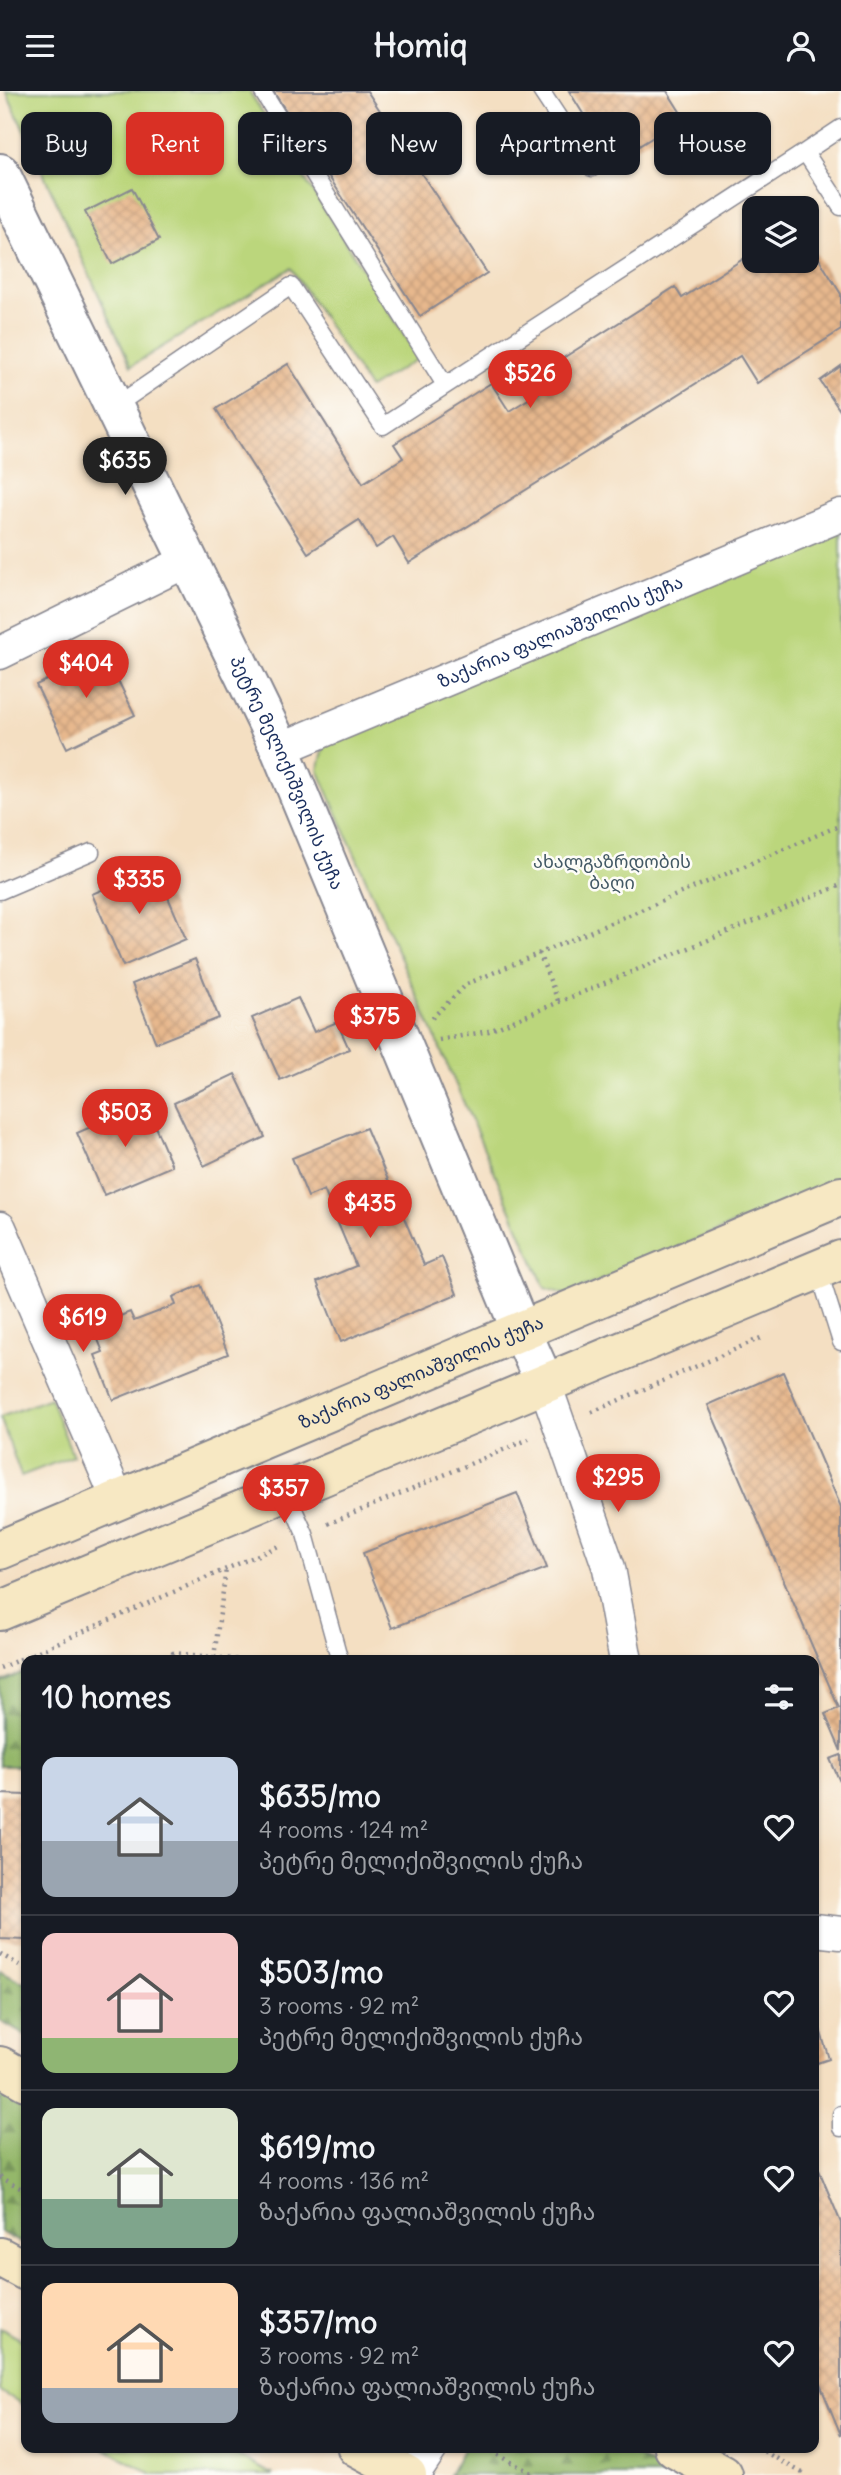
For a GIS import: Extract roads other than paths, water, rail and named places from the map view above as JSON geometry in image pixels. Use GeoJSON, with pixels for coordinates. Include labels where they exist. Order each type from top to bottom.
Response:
{"type":"FeatureCollection","features":[{"type":"Feature","properties":{"kind":"main road","name":"ზაქარია ფალიაშვილის ქუჩა"},"geometry":{"type":"LineString","coordinates":[[0,1550],[841,1196]]}},
{"type":"Feature","properties":{"kind":"main road"},"geometry":{"type":"LineString","coordinates":[[0,1611],[830,1265]]}},
{"type":"Feature","properties":{"kind":"main road"},"geometry":{"type":"LineString","coordinates":[[0,2066],[21,2078]]}},
{"type":"Feature","properties":{"kind":"main road"},"geometry":{"type":"LineString","coordinates":[[0,2257],[21,2268]]}},
{"type":"Feature","properties":{"kind":"main road"},"geometry":{"type":"LineString","coordinates":[[366,2453],[407,2475]]}},
{"type":"Feature","properties":{"kind":"main road"},"geometry":{"type":"LineString","coordinates":[[683,2453],[723,2475]]}},
{"type":"Feature","properties":{"kind":"street","name":"პეტრე მელიქიშვილის ქუჩა"},"geometry":{"type":"LineString","coordinates":[[0,173],[280,748],[516,1321],[545,1384]]}},
{"type":"Feature","properties":{"kind":"street","name":"ზაქარია ფალიაშვილის ქუჩა"},"geometry":{"type":"LineString","coordinates":[[280,748],[841,515]]}},
{"type":"Feature","properties":{"kind":"street"},"geometry":{"type":"LineString","coordinates":[[0,653],[189,560]]}},
{"type":"Feature","properties":{"kind":"street"},"geometry":{"type":"LineString","coordinates":[[0,1229],[118,1500]]}},
{"type":"Feature","properties":{"kind":"street"},"geometry":{"type":"LineString","coordinates":[[545,1384],[609,1568],[625,1655]]}},
{"type":"Feature","properties":{"kind":"street"},"geometry":{"type":"LineString","coordinates":[[819,1931],[841,1933]]}},
{"type":"Feature","properties":{"kind":"street"},"geometry":{"type":"LineString","coordinates":[[413,2475],[428,2453]]}},
{"type":"Feature","properties":{"kind":"lane"},"geometry":{"type":"LineString","coordinates":[[262,91],[445,385]]}},
{"type":"Feature","properties":{"kind":"lane"},"geometry":{"type":"LineString","coordinates":[[541,91],[555,112]]}},
{"type":"Feature","properties":{"kind":"lane"},"geometry":{"type":"LineString","coordinates":[[114,407],[291,286],[383,426],[841,128]]}},
{"type":"Feature","properties":{"kind":"lane"},"geometry":{"type":"LineString","coordinates":[[805,152],[841,208]]}},
{"type":"Feature","properties":{"kind":"lane"},"geometry":{"type":"LineString","coordinates":[[0,891],[91,852]]}},
{"type":"Feature","properties":{"kind":"lane"},"geometry":{"type":"LineString","coordinates":[[830,1265],[829,1308],[841,1342]]}},
{"type":"Feature","properties":{"kind":"lane"},"geometry":{"type":"LineString","coordinates":[[286,1492],[305,1534],[338,1655]]}},
{"type":"Feature","properties":{"kind":"lane"},"geometry":{"type":"LineString","coordinates":[[841,2114],[841,2128]]}},
{"type":"Feature","properties":{"kind":"park label","name":"ახალგაზრდობის ბაღი"},"geometry":{"type":"Point","coordinates":[612,872]}}]}
